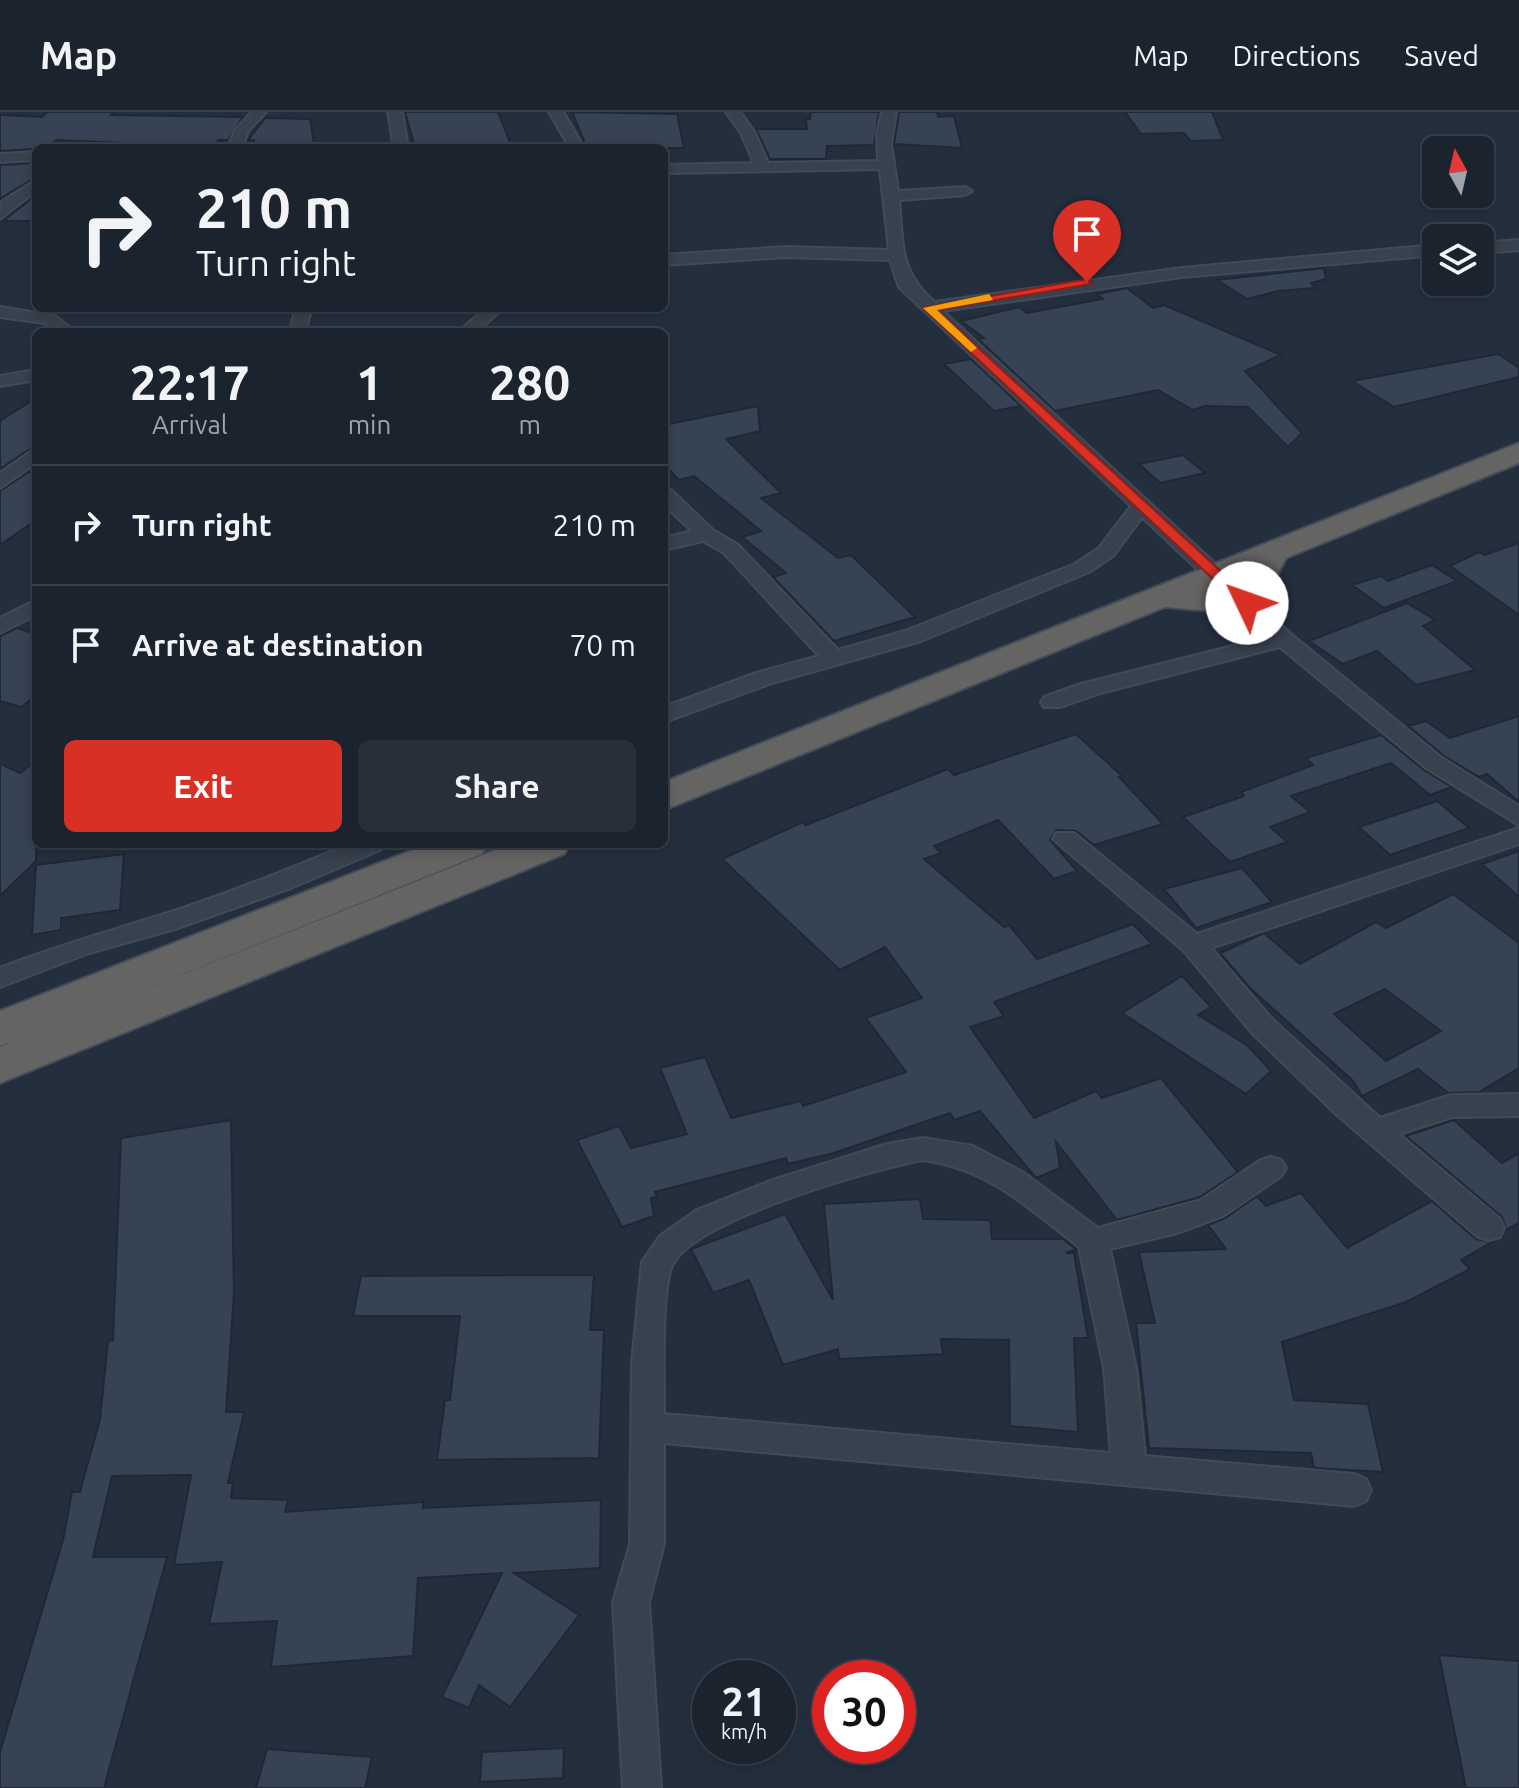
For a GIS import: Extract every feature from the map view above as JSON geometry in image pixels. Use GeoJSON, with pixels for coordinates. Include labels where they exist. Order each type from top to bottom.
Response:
{"type":"FeatureCollection","features":[{"type":"Feature","properties":{"kind":"highway"},"geometry":{"type":"LineString","coordinates":[[668,765],[1205,565],[1519,427]]}},
{"type":"Feature","properties":{"kind":"highway"},"geometry":{"type":"LineString","coordinates":[[668,795],[1160,597],[1205,565],[1272,552],[1519,452]]}},
{"type":"Feature","properties":{"kind":"highway"},"geometry":{"type":"LineString","coordinates":[[1160,597],[1247,603],[1272,552]]}},
{"type":"Feature","properties":{"kind":"highway"},"geometry":{"type":"LineString","coordinates":[[0,1029],[457,848]]}},
{"type":"Feature","properties":{"kind":"highway"},"geometry":{"type":"LineString","coordinates":[[0,1066],[539,848]]}},
{"type":"Feature","properties":{"kind":"street"},"geometry":{"type":"LineString","coordinates":[[237,144],[242,130],[259,112]]}},
{"type":"Feature","properties":{"kind":"street"},"geometry":{"type":"LineString","coordinates":[[395,112],[401,144]]}},
{"type":"Feature","properties":{"kind":"street"},"geometry":{"type":"LineString","coordinates":[[556,112],[575,144]]}},
{"type":"Feature","properties":{"kind":"street"},"geometry":{"type":"LineString","coordinates":[[733,112],[748,133],[762,166]]}},
{"type":"Feature","properties":{"kind":"street"},"geometry":{"type":"LineString","coordinates":[[889,112],[883,140],[884,165],[892,196],[894,255],[905,284],[1284,640],[1434,763],[1519,817]]}},
{"type":"Feature","properties":{"kind":"street"},"geometry":{"type":"LineString","coordinates":[[0,158],[32,156]]}},
{"type":"Feature","properties":{"kind":"street"},"geometry":{"type":"LineString","coordinates":[[668,169],[884,165]]}},
{"type":"Feature","properties":{"kind":"street"},"geometry":{"type":"LineString","coordinates":[[0,215],[6,205],[32,187]]}},
{"type":"Feature","properties":{"kind":"street"},"geometry":{"type":"LineString","coordinates":[[892,196],[965,191]]}},
{"type":"Feature","properties":{"kind":"street"},"geometry":{"type":"LineString","coordinates":[[1494,247],[1519,245]]}},
{"type":"Feature","properties":{"kind":"street"},"geometry":{"type":"LineString","coordinates":[[929,308],[1075,283],[1422,251]]}},
{"type":"Feature","properties":{"kind":"street"},"geometry":{"type":"LineString","coordinates":[[670,259],[786,252],[894,255]]}},
{"type":"Feature","properties":{"kind":"street"},"geometry":{"type":"LineString","coordinates":[[0,312],[49,319],[62,328]]}},
{"type":"Feature","properties":{"kind":"street"},"geometry":{"type":"LineString","coordinates":[[471,328],[491,312]]}},
{"type":"Feature","properties":{"kind":"street"},"geometry":{"type":"LineString","coordinates":[[0,381],[32,376]]}},
{"type":"Feature","properties":{"kind":"street"},"geometry":{"type":"LineString","coordinates":[[0,482],[32,457]]}},
{"type":"Feature","properties":{"kind":"street"},"geometry":{"type":"LineString","coordinates":[[668,498],[706,534],[731,549],[833,658]]}},
{"type":"Feature","properties":{"kind":"street"},"geometry":{"type":"LineString","coordinates":[[668,713],[726,690],[913,636],[1082,568],[1106,552],[1141,506]]}},
{"type":"Feature","properties":{"kind":"street"},"geometry":{"type":"LineString","coordinates":[[668,543],[706,534]]}},
{"type":"Feature","properties":{"kind":"street"},"geometry":{"type":"LineString","coordinates":[[0,627],[32,608]]}},
{"type":"Feature","properties":{"kind":"street"},"geometry":{"type":"LineString","coordinates":[[1052,702],[1089,689],[1284,640]]}},
{"type":"Feature","properties":{"kind":"street"},"geometry":{"type":"LineString","coordinates":[[1193,945],[1519,836]]}},
{"type":"Feature","properties":{"kind":"street"},"geometry":{"type":"LineString","coordinates":[[1065,839],[1193,945],[1262,1026],[1375,1131],[1489,1228]]}},
{"type":"Feature","properties":{"kind":"street"},"geometry":{"type":"LineString","coordinates":[[0,978],[81,946],[166,923],[282,882],[362,848]]}},
{"type":"Feature","properties":{"kind":"street"},"geometry":{"type":"LineString","coordinates":[[1375,1131],[1451,1106],[1519,1105]]}},
{"type":"Feature","properties":{"kind":"street"},"geometry":{"type":"LineString","coordinates":[[642,1788],[631,1602],[647,1544],[648,1363],[657,1262],[671,1245],[708,1219],[770,1193],[887,1155],[923,1149],[963,1154],[1014,1181],[1093,1241],[1120,1368],[1130,1471]]}},
{"type":"Feature","properties":{"kind":"street"},"geometry":{"type":"LineString","coordinates":[[1093,1241],[1177,1221],[1212,1208],[1271,1168]]}},
{"type":"Feature","properties":{"kind":"street"},"geometry":{"type":"LineString","coordinates":[[647,1427],[1354,1490]]}},
{"type":"Feature","properties":{"kind":"building"},"geometry":{"type":"Polygon","coordinates":[[[47,112],[114,112],[111,115],[243,117],[228,140],[218,140],[216,144],[56,140],[53,144],[32,144],[32,149],[0,151],[0,115],[42,117],[47,112]]]}},
{"type":"Feature","properties":{"kind":"building"},"geometry":{"type":"Polygon","coordinates":[[[405,112],[498,112],[510,144],[414,144],[405,112]]]}},
{"type":"Feature","properties":{"kind":"building"},"geometry":{"type":"Polygon","coordinates":[[[572,112],[677,114],[684,148],[668,148],[668,144],[585,144],[572,112]]]}},
{"type":"Feature","properties":{"kind":"building"},"geometry":{"type":"Polygon","coordinates":[[[811,112],[879,112],[874,145],[827,146],[826,159],[770,159],[756,129],[807,129],[806,119],[810,119],[811,112]]]}},
{"type":"Feature","properties":{"kind":"building"},"geometry":{"type":"Polygon","coordinates":[[[899,112],[937,112],[938,117],[954,116],[962,148],[894,144],[899,112]]]}},
{"type":"Feature","properties":{"kind":"building"},"geometry":{"type":"Polygon","coordinates":[[[1125,112],[1212,112],[1223,140],[1191,141],[1184,133],[1141,134],[1125,112]]]}},
{"type":"Feature","properties":{"kind":"building"},"geometry":{"type":"Polygon","coordinates":[[[265,118],[310,119],[314,144],[254,144],[254,140],[248,140],[265,118]]]}},
{"type":"Feature","properties":{"kind":"building"},"geometry":{"type":"Polygon","coordinates":[[[32,163],[32,179],[0,199],[0,165],[32,163]]]}},
{"type":"Feature","properties":{"kind":"building"},"geometry":{"type":"Polygon","coordinates":[[[32,198],[32,221],[3,221],[32,198]]]}},
{"type":"Feature","properties":{"kind":"building"},"geometry":{"type":"Polygon","coordinates":[[[1324,268],[1326,279],[1311,283],[1316,288],[1278,291],[1247,299],[1217,280],[1324,268]]]}},
{"type":"Feature","properties":{"kind":"building"},"geometry":{"type":"Polygon","coordinates":[[[1127,288],[1153,308],[1164,305],[1281,355],[1245,371],[1302,433],[1288,447],[1248,407],[1204,406],[1193,410],[1158,390],[1055,411],[978,339],[984,338],[961,321],[1019,307],[1027,313],[1103,299],[1097,294],[1127,288]]]}},
{"type":"Feature","properties":{"kind":"building"},"geometry":{"type":"Polygon","coordinates":[[[1498,354],[1519,368],[1519,377],[1394,407],[1352,381],[1498,354]]]}},
{"type":"Feature","properties":{"kind":"building"},"geometry":{"type":"Polygon","coordinates":[[[971,359],[1021,406],[994,411],[944,364],[971,359]]]}},
{"type":"Feature","properties":{"kind":"building"},"geometry":{"type":"Polygon","coordinates":[[[32,401],[32,448],[0,469],[0,421],[32,401]]]}},
{"type":"Feature","properties":{"kind":"building"},"geometry":{"type":"Polygon","coordinates":[[[758,406],[760,431],[726,439],[781,493],[761,498],[838,558],[851,555],[915,617],[834,641],[773,577],[786,573],[742,537],[761,531],[694,476],[679,480],[668,468],[668,424],[758,406]]]}},
{"type":"Feature","properties":{"kind":"building"},"geometry":{"type":"Polygon","coordinates":[[[1183,455],[1205,473],[1160,483],[1139,464],[1183,455]]]}},
{"type":"Feature","properties":{"kind":"building"},"geometry":{"type":"Polygon","coordinates":[[[32,470],[32,523],[0,545],[0,491],[32,470]]]}},
{"type":"Feature","properties":{"kind":"building"},"geometry":{"type":"Polygon","coordinates":[[[1519,543],[1519,615],[1450,566],[1479,552],[1485,555],[1519,543]]]}},
{"type":"Feature","properties":{"kind":"building"},"geometry":{"type":"Polygon","coordinates":[[[1432,565],[1457,581],[1384,608],[1352,585],[1381,576],[1388,581],[1432,565]]]}},
{"type":"Feature","properties":{"kind":"building"},"geometry":{"type":"Polygon","coordinates":[[[1407,603],[1435,620],[1423,626],[1475,670],[1416,685],[1377,651],[1343,664],[1309,641],[1407,603]]]}},
{"type":"Feature","properties":{"kind":"building"},"geometry":{"type":"Polygon","coordinates":[[[17,628],[32,633],[32,698],[22,707],[0,701],[0,636],[17,628]]]}},
{"type":"Feature","properties":{"kind":"building"},"geometry":{"type":"Polygon","coordinates":[[[1519,716],[1519,802],[1487,774],[1479,777],[1444,756],[1408,726],[1426,721],[1450,738],[1519,716]]]}},
{"type":"Feature","properties":{"kind":"building"},"geometry":{"type":"Polygon","coordinates":[[[1076,734],[1122,776],[1119,777],[1163,824],[1094,845],[1076,831],[1056,830],[1050,840],[1077,871],[1054,879],[998,820],[934,846],[941,853],[924,859],[1004,927],[1009,925],[1037,959],[1133,924],[1152,944],[994,1002],[1004,1016],[970,1027],[1034,1118],[1096,1091],[1102,1098],[1161,1078],[1238,1172],[1200,1197],[1117,1220],[1056,1142],[1060,1168],[1036,1178],[980,1111],[954,1120],[950,1113],[834,1153],[788,1164],[786,1158],[655,1192],[657,1197],[651,1198],[654,1216],[622,1227],[577,1140],[619,1126],[631,1148],[687,1134],[660,1068],[705,1057],[731,1118],[801,1101],[803,1106],[906,1072],[866,1018],[922,998],[885,947],[840,970],[722,859],[803,822],[806,825],[948,769],[954,775],[1076,734]]]}},
{"type":"Feature","properties":{"kind":"building"},"geometry":{"type":"Polygon","coordinates":[[[1381,735],[1424,770],[1452,787],[1430,795],[1391,763],[1291,796],[1310,812],[1270,827],[1287,842],[1230,862],[1183,817],[1244,796],[1241,792],[1313,765],[1306,758],[1381,735]]]}},
{"type":"Feature","properties":{"kind":"building"},"geometry":{"type":"Polygon","coordinates":[[[32,763],[32,848],[36,848],[36,861],[0,896],[0,764],[20,773],[32,763]]]}},
{"type":"Feature","properties":{"kind":"building"},"geometry":{"type":"Polygon","coordinates":[[[1437,801],[1469,828],[1390,855],[1359,827],[1437,801]]]}},
{"type":"Feature","properties":{"kind":"building"},"geometry":{"type":"Polygon","coordinates":[[[1519,851],[1519,897],[1482,864],[1519,851]]]}},
{"type":"Feature","properties":{"kind":"building"},"geometry":{"type":"Polygon","coordinates":[[[124,854],[120,910],[61,918],[61,930],[32,935],[36,865],[124,854]]]}},
{"type":"Feature","properties":{"kind":"building"},"geometry":{"type":"Polygon","coordinates":[[[1242,868],[1272,902],[1196,928],[1164,889],[1242,868]]]}},
{"type":"Feature","properties":{"kind":"building"},"geometry":{"type":"Polygon","coordinates":[[[1453,894],[1519,943],[1519,1068],[1479,1092],[1448,1093],[1418,1069],[1362,1096],[1353,1081],[1250,988],[1220,953],[1264,933],[1300,964],[1376,922],[1386,928],[1453,894]],[[1385,989],[1334,1014],[1386,1061],[1441,1031],[1385,989]]]}},
{"type":"Feature","properties":{"kind":"building"},"geometry":{"type":"Polygon","coordinates":[[[1182,976],[1211,1007],[1198,1015],[1247,1045],[1271,1071],[1246,1094],[1122,1013],[1182,976]]]}},
{"type":"Feature","properties":{"kind":"building"},"geometry":{"type":"Polygon","coordinates":[[[231,1120],[234,1293],[226,1412],[244,1412],[228,1483],[233,1483],[231,1498],[288,1500],[285,1512],[423,1502],[423,1508],[601,1500],[600,1568],[514,1573],[579,1615],[510,1707],[479,1685],[469,1708],[442,1697],[502,1573],[418,1578],[413,1656],[271,1667],[277,1621],[209,1624],[222,1562],[174,1565],[191,1475],[112,1476],[93,1557],[167,1557],[104,1788],[0,1788],[0,1752],[63,1540],[72,1492],[80,1492],[100,1419],[108,1341],[113,1340],[121,1138],[231,1120]]]}},
{"type":"Feature","properties":{"kind":"building"},"geometry":{"type":"Polygon","coordinates":[[[1454,1120],[1502,1163],[1519,1153],[1519,1223],[1506,1230],[1502,1217],[1406,1136],[1454,1120]]]}},
{"type":"Feature","properties":{"kind":"building"},"geometry":{"type":"Polygon","coordinates":[[[1301,1193],[1347,1248],[1432,1201],[1476,1239],[1492,1242],[1461,1260],[1470,1269],[1406,1302],[1282,1342],[1294,1400],[1368,1404],[1383,1472],[1314,1468],[1311,1453],[1149,1448],[1136,1323],[1155,1323],[1139,1252],[1226,1249],[1208,1225],[1225,1218],[1257,1196],[1266,1206],[1301,1193]]]}},
{"type":"Feature","properties":{"kind":"building"},"geometry":{"type":"Polygon","coordinates":[[[920,1199],[923,1219],[990,1220],[992,1239],[1063,1239],[1076,1249],[1066,1253],[1074,1253],[1088,1338],[1074,1338],[1078,1432],[1010,1426],[1009,1340],[941,1339],[943,1354],[839,1359],[838,1349],[783,1365],[749,1280],[713,1293],[691,1249],[785,1214],[833,1300],[824,1204],[920,1199]]]}},
{"type":"Feature","properties":{"kind":"building"},"geometry":{"type":"Polygon","coordinates":[[[594,1275],[590,1330],[604,1330],[599,1458],[437,1460],[445,1400],[450,1400],[460,1316],[353,1316],[361,1276],[594,1275]]]}},
{"type":"Feature","properties":{"kind":"building"},"geometry":{"type":"Polygon","coordinates":[[[1439,1655],[1519,1661],[1519,1788],[1466,1788],[1439,1655]]]}},
{"type":"Feature","properties":{"kind":"building"},"geometry":{"type":"Polygon","coordinates":[[[564,1748],[563,1778],[480,1782],[482,1752],[564,1748]]]}},
{"type":"Feature","properties":{"kind":"building"},"geometry":{"type":"Polygon","coordinates":[[[267,1749],[372,1757],[365,1788],[256,1788],[267,1749]]]}},
{"type":"Feature","properties":{"kind":"slow traffic"},"geometry":{"type":"LineString","coordinates":[[971,348],[929,308],[989,298]]}},
{"type":"Feature","properties":{"kind":"route"},"geometry":{"type":"LineString","coordinates":[[1087,282],[929,308],[1247,603]]}}]}
